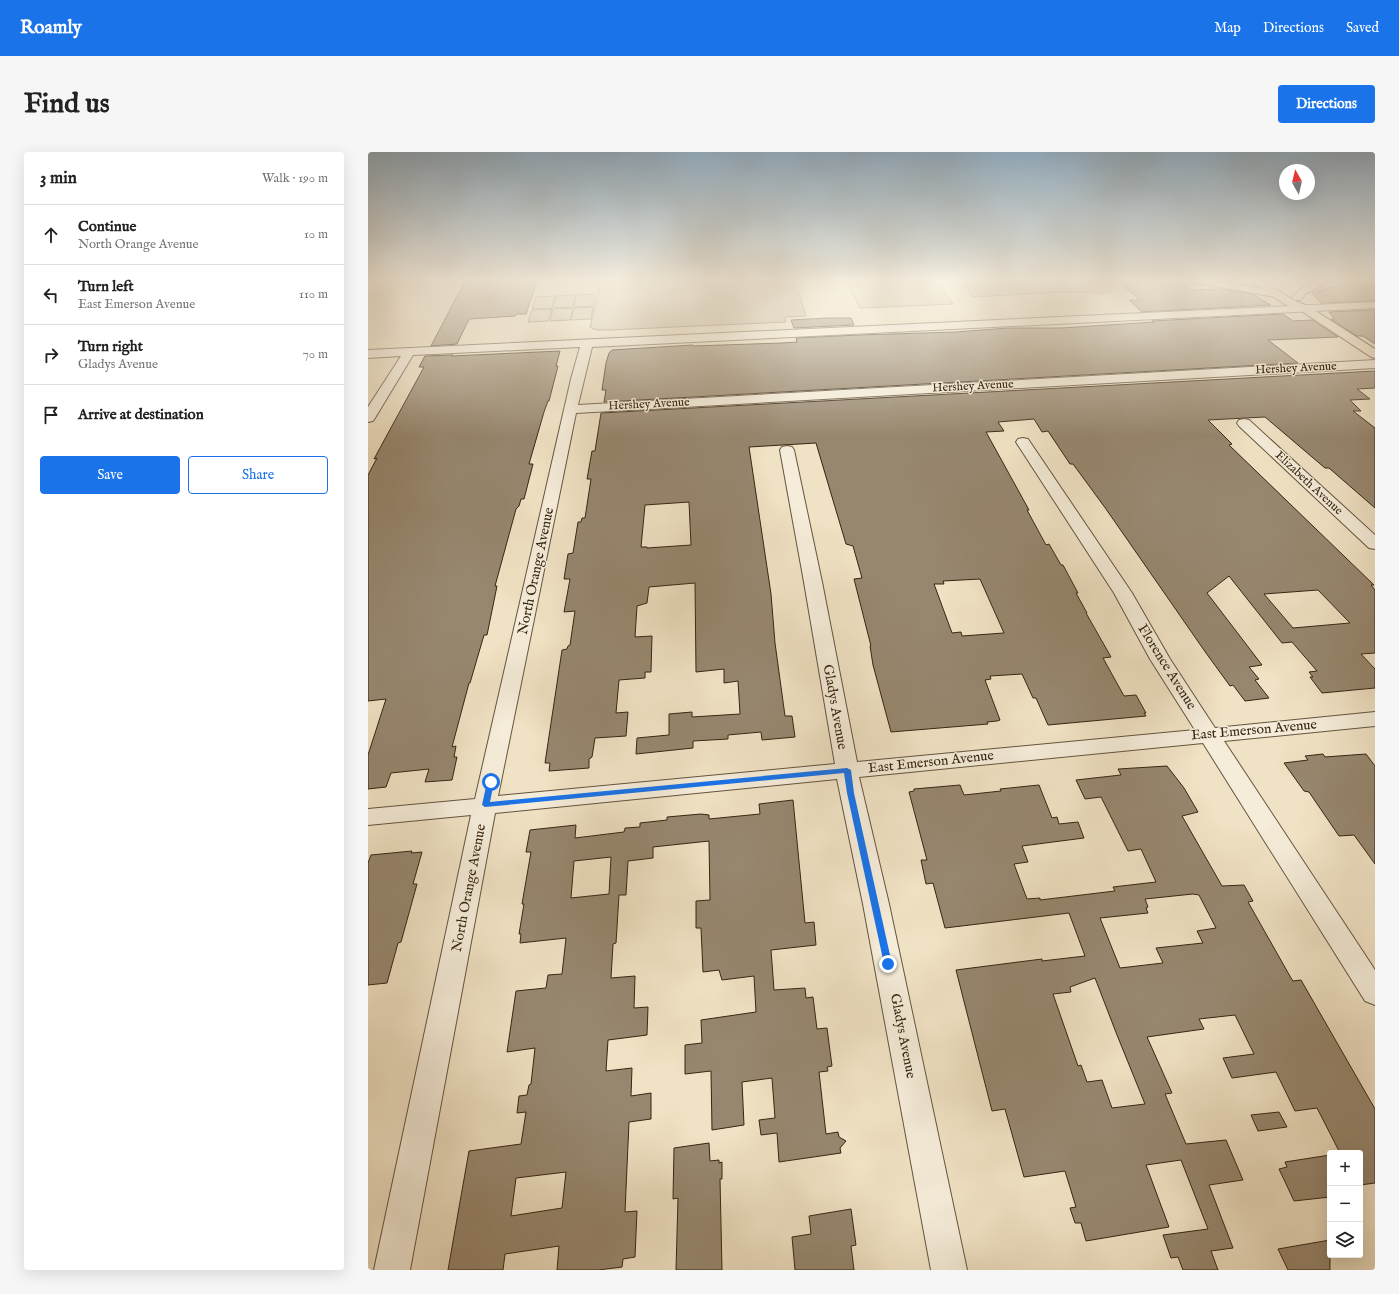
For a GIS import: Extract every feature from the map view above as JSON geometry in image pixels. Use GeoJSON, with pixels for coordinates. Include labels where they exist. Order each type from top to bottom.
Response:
{"type":"FeatureCollection","features":[{"type":"Feature","properties":{"kind":"main road"},"geometry":{"type":"LineString","coordinates":[[1340,331],[1375,354]]}},
{"type":"Feature","properties":{"kind":"street"},"geometry":{"type":"LineString","coordinates":[[368,354],[829,331]]}},
{"type":"Feature","properties":{"kind":"street","name":"North Orange Avenue"},"geometry":{"type":"LineString","coordinates":[[392,1270],[485,805],[571,409],[587,343]]}},
{"type":"Feature","properties":{"kind":"street"},"geometry":{"type":"LineString","coordinates":[[370,414],[409,352]]}},
{"type":"Feature","properties":{"kind":"street","name":"Hershey Avenue"},"geometry":{"type":"LineString","coordinates":[[571,409],[1375,364]]}},
{"type":"Feature","properties":{"kind":"street"},"geometry":{"type":"LineString","coordinates":[[370,414],[387,409]]}},
{"type":"Feature","properties":{"kind":"street","name":"Elizabeth Avenue"},"geometry":{"type":"LineString","coordinates":[[1244,423],[1375,544]]}},
{"type":"Feature","properties":{"kind":"street","name":"Florence Avenue"},"geometry":{"type":"LineString","coordinates":[[1023,442],[1123,593],[1160,659],[1375,993]]}},
{"type":"Feature","properties":{"kind":"street","name":"Gladys Avenue"},"geometry":{"type":"LineString","coordinates":[[787,450],[851,793],[876,904],[949,1270]]}},
{"type":"Feature","properties":{"kind":"street","name":"East Emerson Avenue"},"geometry":{"type":"LineString","coordinates":[[368,817],[1375,718]]}},
{"type":"Feature","properties":{"kind":"building"},"geometry":{"type":"Polygon","coordinates":[[[439,331],[463,331],[457,344],[431,346],[439,331]]]}},
{"type":"Feature","properties":{"kind":"building"},"geometry":{"type":"Polygon","coordinates":[[[1329,331],[1338,337],[1268,340],[1298,363],[604,402],[606,390],[602,390],[606,363],[609,353],[612,350],[693,345],[797,342],[796,338],[956,332],[1329,331]]]}},
{"type":"Feature","properties":{"kind":"building"},"geometry":{"type":"Polygon","coordinates":[[[1350,331],[1375,331],[1375,344],[1363,336],[1357,336],[1350,331]]]}},
{"type":"Feature","properties":{"kind":"building"},"geometry":{"type":"Polygon","coordinates":[[[560,351],[556,366],[558,366],[549,401],[544,412],[529,464],[533,464],[524,499],[521,499],[519,506],[516,509],[495,586],[497,586],[487,635],[484,635],[469,683],[452,747],[456,746],[454,757],[457,757],[452,780],[425,782],[429,769],[391,773],[386,787],[368,789],[368,755],[386,699],[368,701],[368,475],[377,458],[374,459],[424,367],[419,367],[425,356],[560,351]]]}},
{"type":"Feature","properties":{"kind":"building"},"geometry":{"type":"Polygon","coordinates":[[[1375,371],[1375,388],[1357,389],[1370,399],[1350,400],[1361,411],[1353,411],[1375,428],[1375,508],[1329,468],[1325,468],[1265,417],[1208,420],[1232,444],[1229,445],[1374,585],[1371,585],[1375,590],[1375,653],[1361,654],[1375,669],[1375,688],[1322,693],[1310,677],[1313,677],[1309,672],[1317,671],[1292,642],[1282,643],[1229,576],[1207,593],[1262,665],[1249,667],[1259,679],[1255,680],[1269,698],[1245,701],[1233,685],[1230,686],[1106,509],[1073,464],[1070,464],[1048,431],[1042,432],[1034,419],[998,422],[1004,431],[986,432],[1029,510],[1027,510],[1046,545],[1049,544],[1061,565],[1063,565],[1078,593],[1076,593],[1086,613],[1111,657],[1103,658],[1124,696],[1136,695],[1146,713],[1144,713],[1146,716],[1048,725],[1036,698],[1033,698],[1022,674],[990,676],[991,679],[985,680],[1000,720],[987,722],[988,724],[891,732],[873,665],[871,646],[854,579],[862,578],[853,546],[846,544],[816,443],[749,447],[771,594],[775,643],[785,716],[792,716],[795,737],[762,740],[761,732],[728,735],[728,739],[693,741],[693,748],[636,754],[637,738],[669,735],[669,714],[692,712],[692,717],[740,714],[738,681],[724,683],[724,669],[696,672],[695,583],[649,587],[647,603],[637,606],[635,637],[652,636],[651,672],[645,672],[645,678],[619,680],[616,713],[628,712],[626,736],[595,738],[592,757],[589,759],[589,768],[549,771],[550,763],[545,763],[562,650],[567,649],[570,645],[575,611],[564,612],[570,579],[564,579],[568,554],[573,553],[578,522],[581,522],[582,518],[585,518],[591,479],[587,479],[592,451],[595,451],[601,413],[1375,371]],[[689,502],[645,505],[641,547],[647,548],[691,545],[689,502]],[[980,579],[943,581],[944,584],[934,584],[952,633],[961,632],[962,636],[1004,633],[980,579]],[[1318,590],[1264,594],[1293,628],[1350,623],[1318,590]]]}},
{"type":"Feature","properties":{"kind":"building"},"geometry":{"type":"Polygon","coordinates":[[[1323,754],[1325,757],[1366,754],[1375,766],[1375,864],[1354,835],[1339,836],[1309,792],[1304,791],[1284,763],[1308,760],[1305,756],[1323,754]]]}},
{"type":"Feature","properties":{"kind":"building"},"geometry":{"type":"Polygon","coordinates":[[[1167,766],[1184,788],[1198,812],[1182,816],[1222,886],[1244,885],[1253,901],[1248,902],[1291,978],[1293,981],[1301,980],[1375,1109],[1375,1183],[1363,1185],[1363,1150],[1338,1150],[1317,1108],[1295,1111],[1276,1072],[1232,1078],[1223,1058],[1254,1054],[1235,1015],[1199,1019],[1204,1029],[1147,1037],[1172,1093],[1165,1094],[1186,1144],[1226,1140],[1243,1180],[1209,1185],[1233,1248],[1211,1251],[1218,1270],[1183,1270],[1178,1257],[1171,1258],[1163,1235],[1208,1229],[1181,1160],[1146,1165],[1169,1227],[1086,1241],[1081,1223],[1075,1223],[1070,1208],[1076,1207],[1065,1171],[1024,1177],[1005,1109],[992,1111],[956,970],[1042,959],[1042,961],[1085,956],[1069,913],[945,928],[933,883],[926,884],[921,860],[927,860],[909,792],[914,791],[914,789],[960,785],[964,795],[1039,785],[1052,818],[1057,817],[1059,824],[1078,822],[1084,838],[1022,846],[1028,862],[1014,864],[1027,899],[1040,898],[1040,900],[1115,891],[1113,887],[1156,882],[1141,849],[1128,851],[1101,797],[1085,799],[1076,780],[1121,775],[1118,769],[1167,766]],[[1193,894],[1145,899],[1148,907],[1146,908],[1148,913],[1100,918],[1120,968],[1163,963],[1156,948],[1203,943],[1197,931],[1216,928],[1199,895],[1193,894]],[[1095,978],[1070,987],[1071,992],[1053,994],[1078,1066],[1081,1065],[1087,1082],[1102,1080],[1112,1108],[1145,1104],[1095,978]]]}},
{"type":"Feature","properties":{"kind":"building"},"geometry":{"type":"Polygon","coordinates":[[[793,800],[805,923],[814,922],[816,945],[771,950],[774,990],[805,988],[806,998],[813,997],[817,1029],[827,1028],[832,1066],[827,1067],[828,1071],[819,1072],[826,1134],[838,1132],[839,1137],[846,1141],[840,1148],[841,1153],[779,1162],[777,1133],[761,1135],[759,1120],[775,1118],[772,1078],[742,1082],[744,1125],[712,1130],[711,1071],[685,1074],[685,1045],[702,1043],[701,1020],[756,1012],[754,976],[722,980],[719,970],[703,972],[701,928],[696,928],[696,901],[710,900],[709,841],[653,847],[653,858],[628,861],[626,895],[619,895],[616,943],[613,944],[611,978],[635,976],[634,1008],[648,1007],[647,1035],[608,1040],[606,1071],[632,1068],[631,1096],[651,1093],[651,1119],[629,1122],[625,1212],[637,1211],[635,1257],[623,1259],[622,1267],[598,1270],[557,1270],[559,1246],[505,1254],[503,1270],[448,1270],[469,1151],[521,1144],[526,1112],[517,1113],[519,1096],[527,1095],[529,1085],[531,1084],[535,1048],[507,1052],[516,991],[546,988],[548,975],[562,974],[566,938],[520,943],[521,934],[519,934],[524,904],[522,904],[531,852],[526,852],[530,830],[576,825],[575,838],[624,832],[625,828],[640,827],[640,823],[667,820],[667,817],[701,814],[709,815],[709,819],[760,814],[759,804],[793,800]],[[611,857],[574,861],[571,898],[609,894],[611,857]],[[566,1172],[516,1178],[511,1216],[562,1208],[566,1172]]]}},
{"type":"Feature","properties":{"kind":"building"},"geometry":{"type":"Polygon","coordinates":[[[412,851],[411,853],[422,852],[413,884],[417,884],[401,942],[398,943],[387,983],[368,985],[368,863],[371,855],[412,851]]]}},
{"type":"Feature","properties":{"kind":"building"},"geometry":{"type":"Polygon","coordinates":[[[1279,1112],[1287,1127],[1258,1131],[1251,1115],[1279,1112]]]}},
{"type":"Feature","properties":{"kind":"building"},"geometry":{"type":"Polygon","coordinates":[[[709,1143],[710,1161],[719,1160],[719,1163],[722,1162],[722,1179],[720,1179],[722,1270],[676,1270],[678,1198],[673,1199],[674,1148],[709,1143]]]}},
{"type":"Feature","properties":{"kind":"building"},"geometry":{"type":"Polygon","coordinates":[[[1327,1155],[1327,1197],[1294,1201],[1279,1169],[1287,1167],[1285,1162],[1327,1155]]]}},
{"type":"Feature","properties":{"kind":"building"},"geometry":{"type":"Polygon","coordinates":[[[851,1209],[856,1245],[851,1246],[854,1270],[795,1270],[792,1237],[811,1234],[809,1216],[851,1209]]]}},
{"type":"Feature","properties":{"kind":"building"},"geometry":{"type":"Polygon","coordinates":[[[1327,1241],[1327,1258],[1330,1258],[1330,1270],[1288,1270],[1278,1249],[1327,1241]]]}},
{"type":"Feature","properties":{"kind":"route"},"geometry":{"type":"LineString","coordinates":[[491,782],[485,805],[847,770],[888,964]]}}]}
